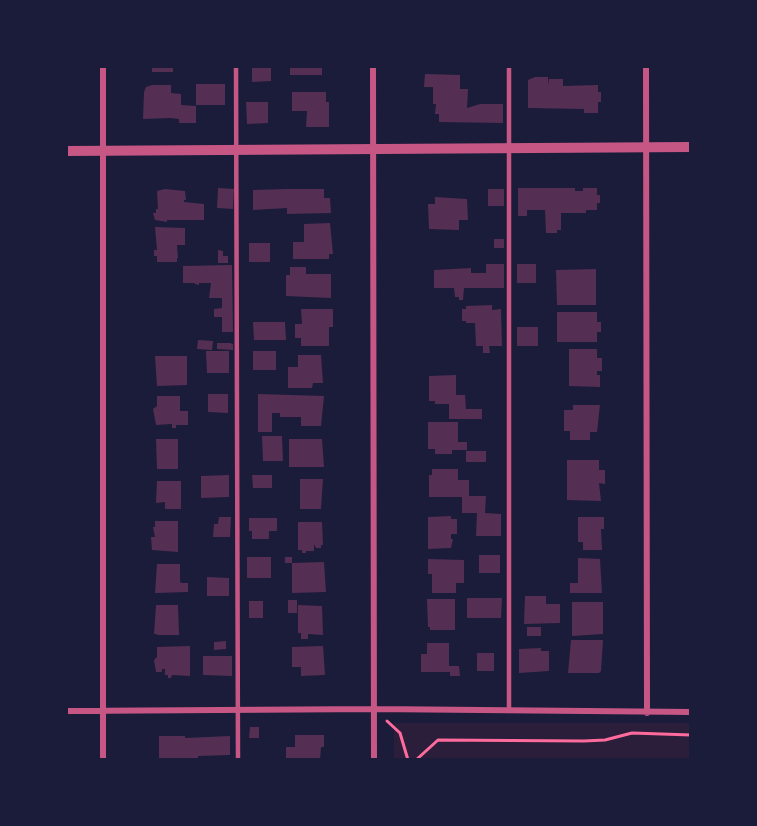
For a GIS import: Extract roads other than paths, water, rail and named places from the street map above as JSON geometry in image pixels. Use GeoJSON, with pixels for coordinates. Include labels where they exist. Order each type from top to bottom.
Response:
{"type":"FeatureCollection","features":[{"type":"Feature","properties":{"kind":"street"},"geometry":{"type":"LineString","coordinates":[[103,66],[103,760]]}},
{"type":"Feature","properties":{"kind":"street"},"geometry":{"type":"LineString","coordinates":[[373,66],[374,760]]}},
{"type":"Feature","properties":{"kind":"street"},"geometry":{"type":"LineString","coordinates":[[646,66],[647,713]]}},
{"type":"Feature","properties":{"kind":"street"},"geometry":{"type":"LineString","coordinates":[[66,151],[691,147]]}},
{"type":"Feature","properties":{"kind":"street"},"geometry":{"type":"LineString","coordinates":[[66,711],[375,709],[691,712]]}},
{"type":"Feature","properties":{"kind":"lane"},"geometry":{"type":"LineString","coordinates":[[236,66],[238,760]]}},
{"type":"Feature","properties":{"kind":"lane"},"geometry":{"type":"LineString","coordinates":[[509,66],[509,711]]}}]}
